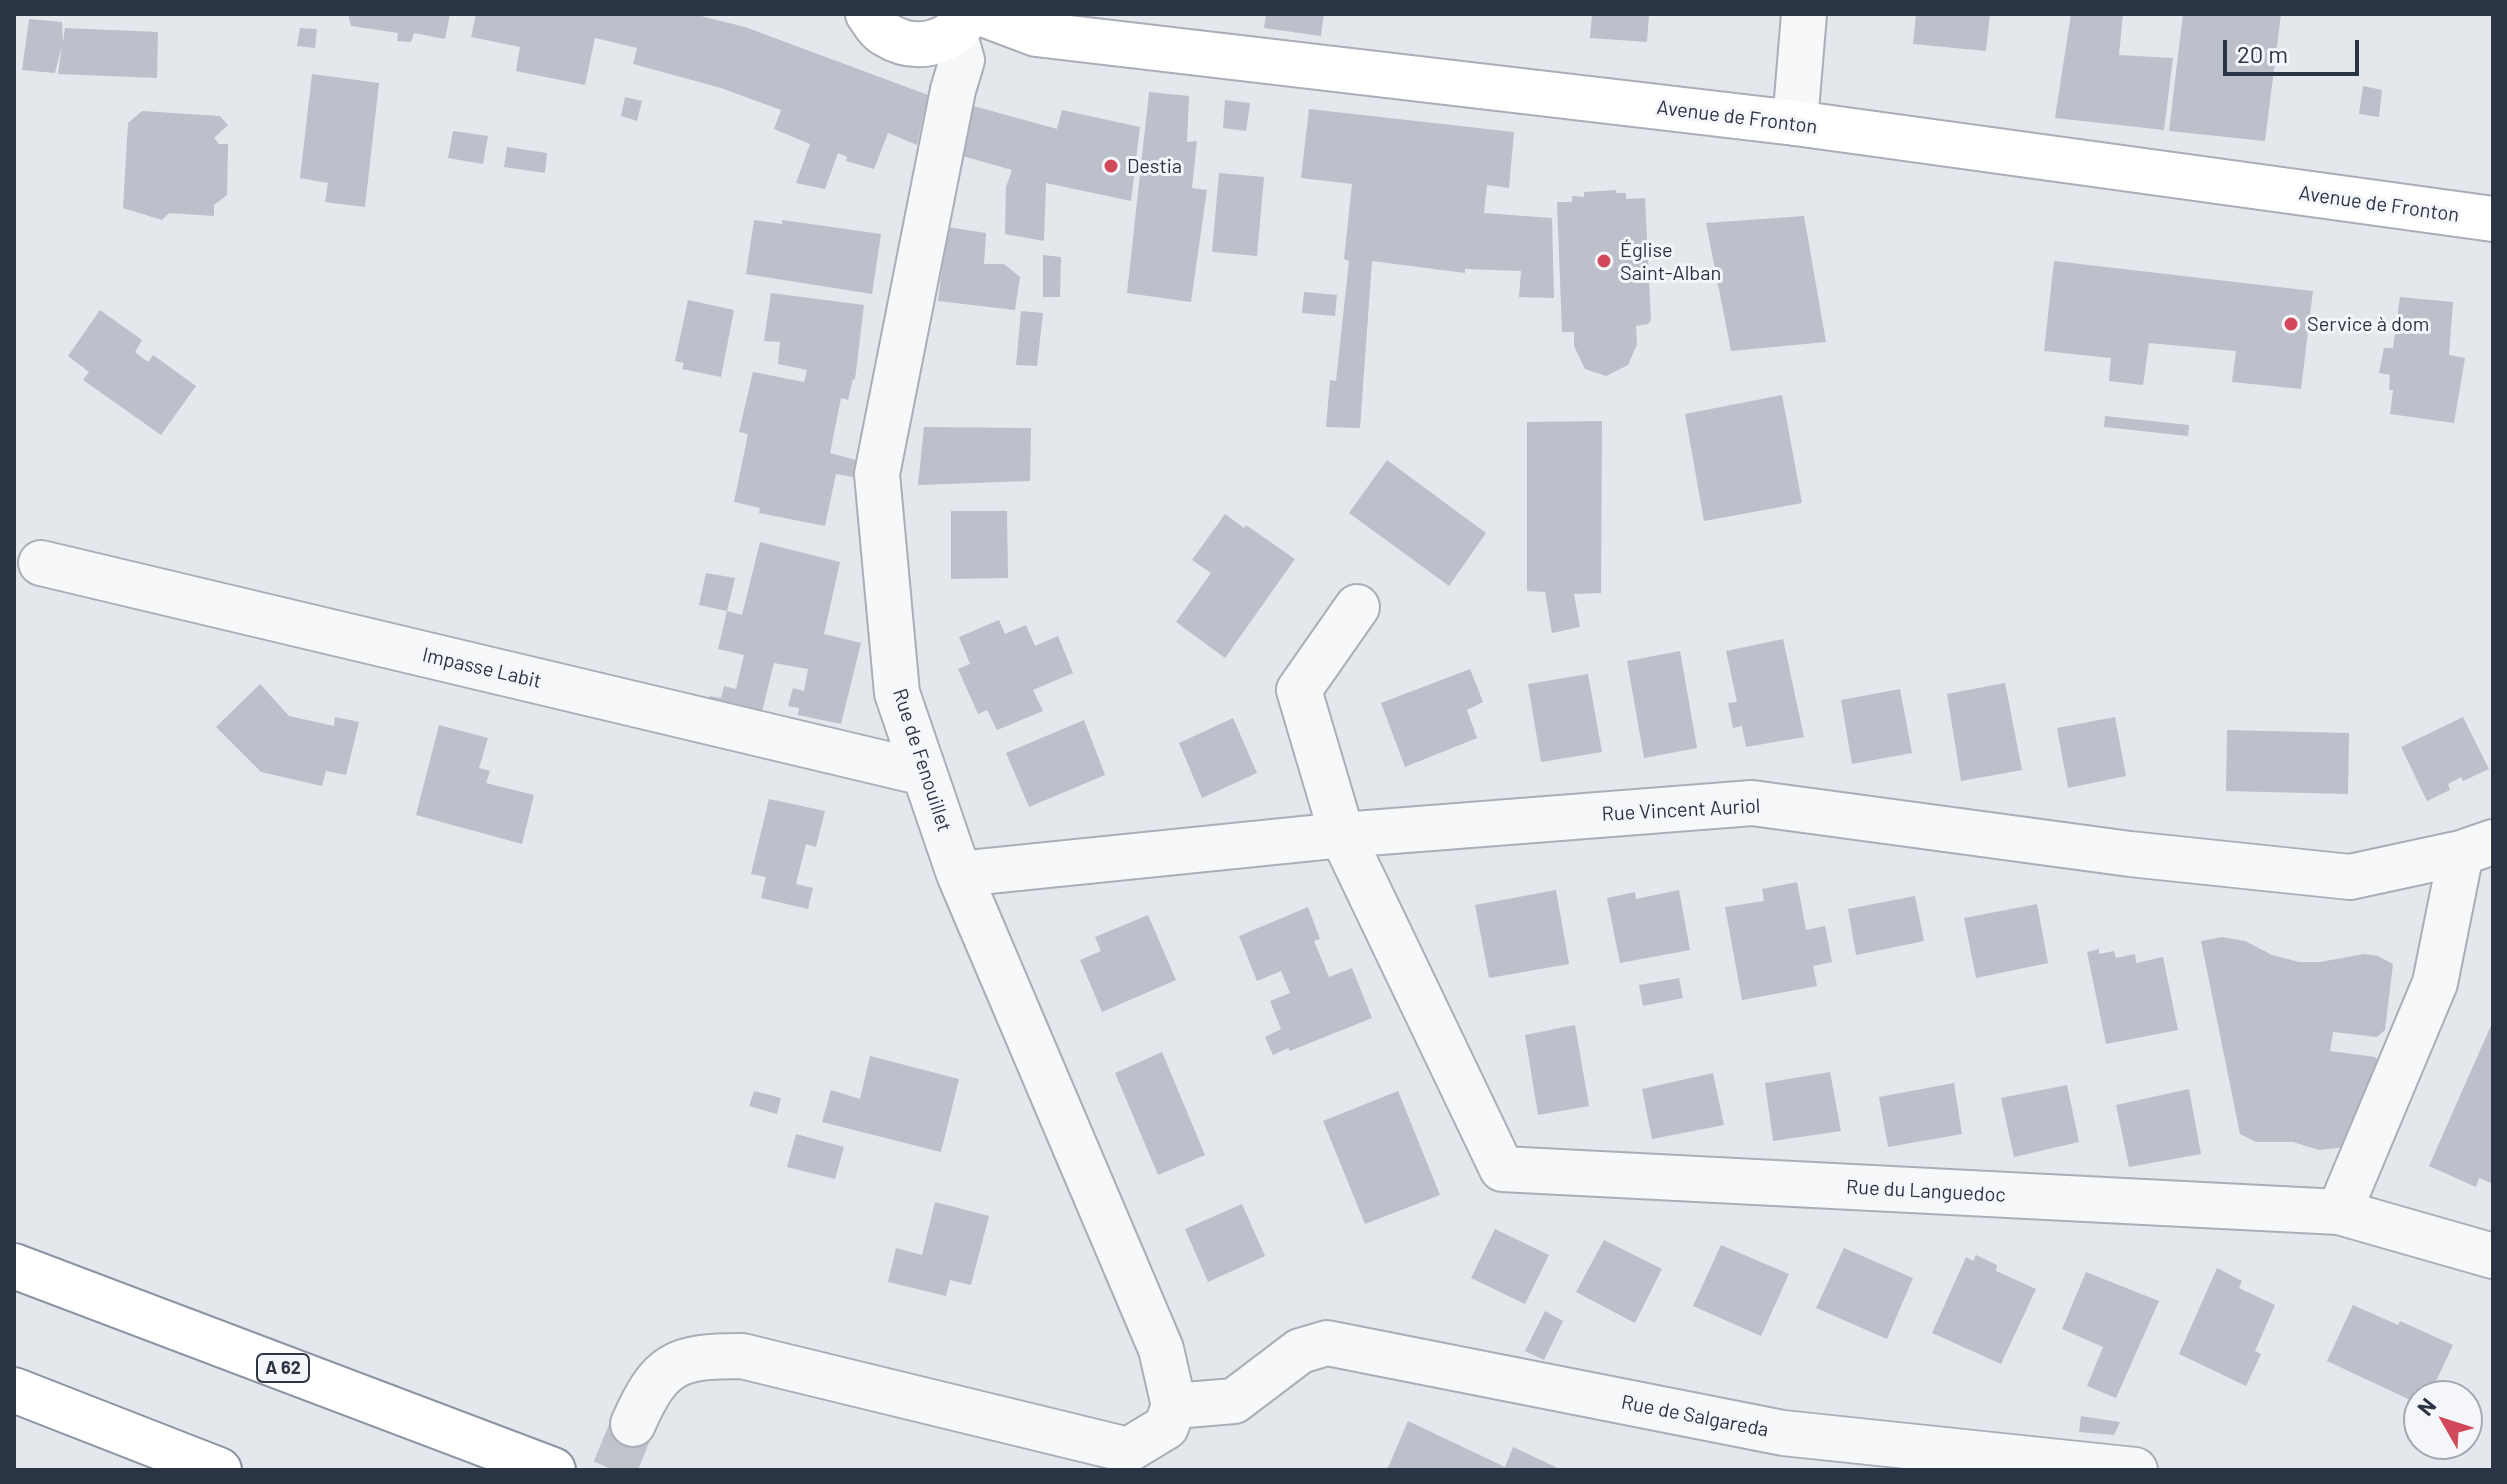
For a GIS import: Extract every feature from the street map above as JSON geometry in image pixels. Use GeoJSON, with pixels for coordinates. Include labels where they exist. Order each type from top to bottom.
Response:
{"type":"FeatureCollection","features":[{"type":"Feature","properties":{"kind":"main road"},"geometry":{"type":"LineString","coordinates":[[868,14],[882,33],[906,44],[931,45],[969,20]]}},
{"type":"Feature","properties":{"kind":"main road","name":"Avenue de Fronton"},"geometry":{"type":"LineString","coordinates":[[969,20],[1036,34],[1795,123],[2493,219]]}},
{"type":"Feature","properties":{"kind":"main road","name":"A 62"},"geometry":{"type":"LineString","coordinates":[[14,1266],[553,1470]]}},
{"type":"Feature","properties":{"kind":"main road"},"geometry":{"type":"LineString","coordinates":[[14,1390],[219,1470]]}},
{"type":"Feature","properties":{"kind":"street"},"geometry":{"type":"LineString","coordinates":[[1795,123],[1804,14]]}},
{"type":"Feature","properties":{"kind":"street","name":"Rue de Fenouillet"},"geometry":{"type":"LineString","coordinates":[[969,20],[877,474],[897,693],[959,874],[1161,1349],[1174,1406]]}},
{"type":"Feature","properties":{"kind":"street","name":"Impasse Labit"},"geometry":{"type":"LineString","coordinates":[[41,563],[924,773]]}},
{"type":"Feature","properties":{"kind":"street"},"geometry":{"type":"LineString","coordinates":[[1342,835],[1299,690],[1357,607]]}},
{"type":"Feature","properties":{"kind":"street","name":"Rue Vincent Auriol"},"geometry":{"type":"LineString","coordinates":[[959,874],[1342,835],[1752,803],[2130,854],[2350,877],[2477,847]]}},
{"type":"Feature","properties":{"kind":"street","name":"Rue du Languedoc"},"geometry":{"type":"LineString","coordinates":[[1342,835],[1502,1169],[2339,1212]]}},
{"type":"Feature","properties":{"kind":"street"},"geometry":{"type":"LineString","coordinates":[[2477,847],[2435,983],[2339,1212],[2493,1256]]}},
{"type":"Feature","properties":{"kind":"street","name":"Rue de Salgareda"},"geometry":{"type":"LineString","coordinates":[[1174,1406],[1234,1401],[1300,1351],[1327,1343],[1783,1433],[2135,1470]]}},
{"type":"Feature","properties":{"kind":"street"},"geometry":{"type":"LineString","coordinates":[[633,1424],[647,1393],[665,1371],[702,1356],[742,1356],[1128,1450],[1166,1427],[1174,1406]]}},
{"type":"Feature","properties":{"kind":"building"},"geometry":{"type":"Polygon","coordinates":[[[348,14],[450,14],[445,39],[414,33],[411,42],[397,41],[398,33],[351,26],[348,14]]]}},
{"type":"Feature","properties":{"kind":"building"},"geometry":{"type":"Polygon","coordinates":[[[476,14],[693,14],[745,27],[928,95],[917,145],[888,133],[874,169],[846,161],[847,157],[838,153],[825,189],[796,183],[810,144],[774,129],[781,110],[721,88],[633,64],[637,48],[595,38],[585,85],[516,71],[520,47],[471,37],[476,14]]]}},
{"type":"Feature","properties":{"kind":"building"},"geometry":{"type":"Polygon","coordinates":[[[1266,14],[1324,14],[1321,36],[1264,28],[1266,14]]]}},
{"type":"Feature","properties":{"kind":"building"},"geometry":{"type":"Polygon","coordinates":[[[1592,14],[1649,14],[1647,42],[1590,38],[1592,14]]]}},
{"type":"Feature","properties":{"kind":"building"},"geometry":{"type":"Polygon","coordinates":[[[1916,14],[1990,14],[1986,51],[1913,44],[1916,14]]]}},
{"type":"Feature","properties":{"kind":"building"},"geometry":{"type":"Polygon","coordinates":[[[2071,14],[2123,14],[2119,55],[2173,58],[2164,130],[2055,118],[2071,14]]]}},
{"type":"Feature","properties":{"kind":"building"},"geometry":{"type":"Polygon","coordinates":[[[2183,14],[2281,14],[2265,141],[2169,131],[2183,14]]]}},
{"type":"Feature","properties":{"kind":"building"},"geometry":{"type":"Polygon","coordinates":[[[29,19],[62,22],[63,42],[65,28],[158,32],[157,78],[58,74],[62,45],[55,73],[22,70],[29,19]]]}},
{"type":"Feature","properties":{"kind":"building"},"geometry":{"type":"Polygon","coordinates":[[[300,28],[317,29],[315,48],[297,46],[300,28]]]}},
{"type":"Feature","properties":{"kind":"building"},"geometry":{"type":"Polygon","coordinates":[[[312,74],[379,83],[365,207],[325,202],[328,183],[300,178],[312,74]]]}},
{"type":"Feature","properties":{"kind":"building"},"geometry":{"type":"Polygon","coordinates":[[[2363,86],[2382,90],[2379,117],[2359,114],[2363,86]]]}},
{"type":"Feature","properties":{"kind":"building"},"geometry":{"type":"Polygon","coordinates":[[[1149,92],[1189,96],[1187,142],[1197,141],[1192,188],[1207,190],[1191,302],[1127,293],[1149,92]]]}},
{"type":"Feature","properties":{"kind":"building"},"geometry":{"type":"Polygon","coordinates":[[[625,97],[642,101],[637,121],[621,116],[625,97]]]}},
{"type":"Feature","properties":{"kind":"building"},"geometry":{"type":"Polygon","coordinates":[[[1225,100],[1250,103],[1246,131],[1223,128],[1225,100]]]}},
{"type":"Feature","properties":{"kind":"building"},"geometry":{"type":"Polygon","coordinates":[[[970,105],[1057,129],[1062,110],[1140,127],[1131,201],[1046,183],[1044,241],[1005,234],[1006,187],[1012,170],[956,154],[970,105]]]}},
{"type":"Feature","properties":{"kind":"building"},"geometry":{"type":"Polygon","coordinates":[[[1309,109],[1514,132],[1509,188],[1487,185],[1484,213],[1552,218],[1554,298],[1519,297],[1521,271],[1465,269],[1465,273],[1372,261],[1360,428],[1326,427],[1330,380],[1336,381],[1349,261],[1344,259],[1352,184],[1301,178],[1309,109]]]}},
{"type":"Feature","properties":{"kind":"building"},"geometry":{"type":"Polygon","coordinates":[[[142,111],[220,116],[228,125],[214,138],[219,144],[228,144],[227,195],[214,205],[214,216],[169,213],[162,220],[123,208],[128,123],[142,111]]]}},
{"type":"Feature","properties":{"kind":"building"},"geometry":{"type":"Polygon","coordinates":[[[453,131],[488,136],[483,164],[448,158],[453,131]]]}},
{"type":"Feature","properties":{"kind":"building"},"geometry":{"type":"Polygon","coordinates":[[[507,147],[547,153],[545,173],[504,167],[507,147]]]}},
{"type":"Feature","properties":{"kind":"building"},"geometry":{"type":"Polygon","coordinates":[[[1219,173],[1264,177],[1257,256],[1212,252],[1219,173]]]}},
{"type":"Feature","properties":{"kind":"building","name":"Église Saint-Alban"},"geometry":{"type":"Polygon","coordinates":[[[1616,190],[1616,193],[1626,193],[1626,199],[1645,198],[1651,320],[1648,324],[1636,326],[1637,344],[1628,365],[1606,376],[1585,369],[1574,346],[1574,332],[1562,332],[1557,202],[1572,202],[1572,196],[1584,197],[1584,192],[1616,190]]]}},
{"type":"Feature","properties":{"kind":"building"},"geometry":{"type":"Polygon","coordinates":[[[1804,216],[1826,342],[1731,351],[1706,223],[1804,216]]]}},
{"type":"Feature","properties":{"kind":"building"},"geometry":{"type":"Polygon","coordinates":[[[754,220],[782,224],[782,220],[881,234],[872,294],[746,274],[754,220]]]}},
{"type":"Feature","properties":{"kind":"building"},"geometry":{"type":"Polygon","coordinates":[[[947,227],[986,233],[984,264],[1004,264],[1020,277],[1015,310],[938,301],[947,227]]]}},
{"type":"Feature","properties":{"kind":"building"},"geometry":{"type":"Polygon","coordinates":[[[1043,255],[1061,257],[1060,297],[1043,297],[1043,255]]]}},
{"type":"Feature","properties":{"kind":"building"},"geometry":{"type":"Polygon","coordinates":[[[2054,261],[2313,291],[2301,389],[2232,382],[2236,351],[2149,343],[2143,385],[2109,381],[2111,358],[2044,351],[2054,261]]]}},
{"type":"Feature","properties":{"kind":"building"},"geometry":{"type":"Polygon","coordinates":[[[1304,292],[1337,295],[1335,316],[1302,313],[1304,292]]]}},
{"type":"Feature","properties":{"kind":"building"},"geometry":{"type":"Polygon","coordinates":[[[771,293],[864,305],[855,380],[848,400],[841,398],[830,453],[860,461],[858,478],[836,474],[825,526],[759,513],[760,508],[734,502],[748,434],[739,432],[753,372],[804,382],[807,370],[778,364],[780,342],[764,341],[771,293]]]}},
{"type":"Feature","properties":{"kind":"building"},"geometry":{"type":"Polygon","coordinates":[[[2400,297],[2453,302],[2449,355],[2465,358],[2454,423],[2390,414],[2393,390],[2389,390],[2390,375],[2379,373],[2384,348],[2393,348],[2400,297]]]}},
{"type":"Feature","properties":{"kind":"building"},"geometry":{"type":"Polygon","coordinates":[[[688,300],[734,310],[721,377],[682,369],[684,363],[675,361],[688,300]]]}},
{"type":"Feature","properties":{"kind":"building"},"geometry":{"type":"Polygon","coordinates":[[[100,310],[142,340],[135,352],[148,362],[153,355],[196,386],[161,435],[83,380],[89,372],[68,356],[100,310]]]}},
{"type":"Feature","properties":{"kind":"building"},"geometry":{"type":"Polygon","coordinates":[[[1021,311],[1043,313],[1037,366],[1016,365],[1021,311]]]}},
{"type":"Feature","properties":{"kind":"building"},"geometry":{"type":"Polygon","coordinates":[[[1782,395],[1802,503],[1704,521],[1685,414],[1782,395]]]}},
{"type":"Feature","properties":{"kind":"building"},"geometry":{"type":"Polygon","coordinates":[[[2105,416],[2189,425],[2188,436],[2104,427],[2105,416]]]}},
{"type":"Feature","properties":{"kind":"building"},"geometry":{"type":"Polygon","coordinates":[[[1602,421],[1601,593],[1574,594],[1580,627],[1552,633],[1545,592],[1527,591],[1527,422],[1602,421]]]}},
{"type":"Feature","properties":{"kind":"building"},"geometry":{"type":"Polygon","coordinates":[[[924,427],[1031,428],[1030,481],[918,485],[924,427]]]}},
{"type":"Feature","properties":{"kind":"building"},"geometry":{"type":"Polygon","coordinates":[[[1387,460],[1486,533],[1449,586],[1349,513],[1387,460]]]}},
{"type":"Feature","properties":{"kind":"building"},"geometry":{"type":"Polygon","coordinates":[[[951,511],[1007,511],[1008,578],[951,579],[951,511]]]}},
{"type":"Feature","properties":{"kind":"building"},"geometry":{"type":"Polygon","coordinates":[[[1225,514],[1295,559],[1225,658],[1176,622],[1211,573],[1192,560],[1225,514]]]}},
{"type":"Feature","properties":{"kind":"building"},"geometry":{"type":"Polygon","coordinates":[[[760,542],[840,562],[824,634],[861,643],[841,724],[798,715],[799,708],[788,706],[793,688],[804,691],[808,669],[774,663],[759,724],[706,711],[710,696],[721,698],[724,686],[736,689],[744,655],[718,649],[727,611],[742,615],[760,542]]]}},
{"type":"Feature","properties":{"kind":"building"},"geometry":{"type":"Polygon","coordinates":[[[706,573],[735,578],[727,611],[699,605],[706,573]]]}},
{"type":"Feature","properties":{"kind":"building"},"geometry":{"type":"Polygon","coordinates":[[[999,620],[1005,634],[1026,625],[1035,646],[1058,636],[1073,673],[1033,690],[1043,711],[997,730],[987,710],[978,714],[958,669],[970,664],[959,637],[999,620]]]}},
{"type":"Feature","properties":{"kind":"building"},"geometry":{"type":"Polygon","coordinates":[[[1783,639],[1804,737],[1746,747],[1742,726],[1733,728],[1728,703],[1737,702],[1726,651],[1783,639]]]}},
{"type":"Feature","properties":{"kind":"building"},"geometry":{"type":"Polygon","coordinates":[[[1680,651],[1697,748],[1644,758],[1627,661],[1680,651]]]}},
{"type":"Feature","properties":{"kind":"building"},"geometry":{"type":"Polygon","coordinates":[[[1470,669],[1483,702],[1467,710],[1477,738],[1405,767],[1381,703],[1470,669]]]}},
{"type":"Feature","properties":{"kind":"building"},"geometry":{"type":"Polygon","coordinates":[[[1588,674],[1602,752],[1541,762],[1528,684],[1588,674]]]}},
{"type":"Feature","properties":{"kind":"building"},"geometry":{"type":"Polygon","coordinates":[[[2005,683],[2022,770],[1961,781],[1947,694],[2005,683]]]}},
{"type":"Feature","properties":{"kind":"building"},"geometry":{"type":"Polygon","coordinates":[[[260,684],[289,716],[334,726],[335,717],[359,722],[346,775],[326,771],[322,786],[261,772],[216,727],[260,684]]]}},
{"type":"Feature","properties":{"kind":"building"},"geometry":{"type":"Polygon","coordinates":[[[1900,689],[1912,753],[1852,764],[1841,700],[1900,689]]]}},
{"type":"Feature","properties":{"kind":"building"},"geometry":{"type":"Polygon","coordinates":[[[2115,717],[2126,776],[2068,788],[2057,728],[2115,717]]]}},
{"type":"Feature","properties":{"kind":"building"},"geometry":{"type":"Polygon","coordinates":[[[2463,717],[2489,769],[2463,781],[2461,777],[2448,784],[2450,790],[2427,801],[2401,747],[2463,717]]]}},
{"type":"Feature","properties":{"kind":"building"},"geometry":{"type":"Polygon","coordinates":[[[1233,718],[1257,773],[1202,798],[1179,743],[1233,718]]]}},
{"type":"Feature","properties":{"kind":"building"},"geometry":{"type":"Polygon","coordinates":[[[1084,720],[1105,775],[1029,807],[1006,753],[1084,720]]]}},
{"type":"Feature","properties":{"kind":"building"},"geometry":{"type":"Polygon","coordinates":[[[439,725],[488,738],[479,768],[490,771],[486,783],[534,795],[522,844],[416,815],[439,725]]]}},
{"type":"Feature","properties":{"kind":"building"},"geometry":{"type":"Polygon","coordinates":[[[2227,730],[2349,733],[2348,794],[2226,791],[2227,730]]]}},
{"type":"Feature","properties":{"kind":"building"},"geometry":{"type":"Polygon","coordinates":[[[769,799],[825,811],[816,847],[806,844],[796,884],[813,888],[808,909],[761,898],[766,877],[751,874],[769,799]]]}},
{"type":"Feature","properties":{"kind":"building"},"geometry":{"type":"Polygon","coordinates":[[[1797,882],[1806,930],[1825,926],[1832,962],[1813,966],[1817,986],[1742,1000],[1725,907],[1764,901],[1762,889],[1797,882]]]}},
{"type":"Feature","properties":{"kind":"building"},"geometry":{"type":"Polygon","coordinates":[[[1556,890],[1569,964],[1489,978],[1475,905],[1556,890]]]}},
{"type":"Feature","properties":{"kind":"building"},"geometry":{"type":"Polygon","coordinates":[[[1679,890],[1690,950],[1620,963],[1607,898],[1635,892],[1636,899],[1679,890]]]}},
{"type":"Feature","properties":{"kind":"building"},"geometry":{"type":"Polygon","coordinates":[[[1915,896],[1924,941],[1856,955],[1848,909],[1915,896]]]}},
{"type":"Feature","properties":{"kind":"building"},"geometry":{"type":"Polygon","coordinates":[[[2037,904],[2048,963],[1976,978],[1964,918],[2037,904]]]}},
{"type":"Feature","properties":{"kind":"building"},"geometry":{"type":"Polygon","coordinates":[[[1308,907],[1320,939],[1314,941],[1329,977],[1352,968],[1372,1018],[1273,1055],[1265,1037],[1281,1029],[1270,1001],[1290,993],[1281,971],[1257,981],[1239,936],[1308,907]]]}},
{"type":"Feature","properties":{"kind":"building"},"geometry":{"type":"Polygon","coordinates":[[[1148,915],[1176,980],[1102,1012],[1080,960],[1101,951],[1095,937],[1148,915]]]}},
{"type":"Feature","properties":{"kind":"building"},"geometry":{"type":"Polygon","coordinates":[[[2222,937],[2245,941],[2272,955],[2299,962],[2320,962],[2364,954],[2378,956],[2393,964],[2385,1030],[2377,1037],[2333,1032],[2330,1051],[2375,1057],[2381,1063],[2346,1147],[2319,1150],[2293,1142],[2256,1142],[2240,1134],[2201,941],[2222,937]]]}},
{"type":"Feature","properties":{"kind":"building"},"geometry":{"type":"Polygon","coordinates":[[[2099,949],[2099,954],[2114,951],[2116,958],[2135,954],[2136,963],[2163,957],[2178,1030],[2106,1044],[2087,952],[2099,949]]]}},
{"type":"Feature","properties":{"kind":"building"},"geometry":{"type":"Polygon","coordinates":[[[1679,978],[1683,998],[1643,1006],[1639,985],[1679,978]]]}},
{"type":"Feature","properties":{"kind":"building"},"geometry":{"type":"Polygon","coordinates":[[[2493,1021],[2493,1184],[2479,1178],[2476,1187],[2429,1166],[2493,1021]]]}},
{"type":"Feature","properties":{"kind":"building"},"geometry":{"type":"Polygon","coordinates":[[[1575,1025],[1589,1106],[1538,1115],[1525,1035],[1575,1025]]]}},
{"type":"Feature","properties":{"kind":"building"},"geometry":{"type":"Polygon","coordinates":[[[1162,1052],[1205,1155],[1158,1175],[1115,1073],[1162,1052]]]}},
{"type":"Feature","properties":{"kind":"building"},"geometry":{"type":"Polygon","coordinates":[[[870,1056],[959,1079],[941,1152],[822,1122],[831,1090],[860,1099],[870,1056]]]}},
{"type":"Feature","properties":{"kind":"building"},"geometry":{"type":"Polygon","coordinates":[[[1830,1072],[1841,1131],[1773,1141],[1765,1083],[1830,1072]]]}},
{"type":"Feature","properties":{"kind":"building"},"geometry":{"type":"Polygon","coordinates":[[[1713,1073],[1724,1125],[1652,1139],[1642,1089],[1713,1073]]]}},
{"type":"Feature","properties":{"kind":"building"},"geometry":{"type":"Polygon","coordinates":[[[1954,1083],[1962,1134],[1888,1147],[1879,1097],[1954,1083]]]}},
{"type":"Feature","properties":{"kind":"building"},"geometry":{"type":"Polygon","coordinates":[[[2067,1085],[2079,1142],[2014,1157],[2001,1098],[2067,1085]]]}},
{"type":"Feature","properties":{"kind":"building"},"geometry":{"type":"Polygon","coordinates":[[[2189,1089],[2201,1154],[2129,1167],[2116,1105],[2189,1089]]]}},
{"type":"Feature","properties":{"kind":"building"},"geometry":{"type":"Polygon","coordinates":[[[754,1091],[781,1098],[777,1114],[749,1106],[754,1091]]]}},
{"type":"Feature","properties":{"kind":"building"},"geometry":{"type":"Polygon","coordinates":[[[1398,1091],[1440,1195],[1365,1224],[1323,1121],[1398,1091]]]}},
{"type":"Feature","properties":{"kind":"building"},"geometry":{"type":"Polygon","coordinates":[[[796,1134],[844,1147],[835,1179],[787,1167],[796,1134]]]}},
{"type":"Feature","properties":{"kind":"building"},"geometry":{"type":"Polygon","coordinates":[[[935,1202],[989,1216],[971,1285],[950,1280],[946,1296],[888,1282],[896,1248],[922,1255],[935,1202]]]}},
{"type":"Feature","properties":{"kind":"building"},"geometry":{"type":"Polygon","coordinates":[[[1242,1204],[1265,1256],[1208,1282],[1185,1229],[1242,1204]]]}},
{"type":"Feature","properties":{"kind":"building"},"geometry":{"type":"Polygon","coordinates":[[[1495,1229],[1549,1255],[1525,1304],[1471,1278],[1495,1229]]]}},
{"type":"Feature","properties":{"kind":"building"},"geometry":{"type":"Polygon","coordinates":[[[1604,1240],[1662,1269],[1635,1323],[1576,1292],[1604,1240]]]}},
{"type":"Feature","properties":{"kind":"building"},"geometry":{"type":"Polygon","coordinates":[[[1721,1245],[1789,1274],[1761,1336],[1693,1306],[1721,1245]]]}},
{"type":"Feature","properties":{"kind":"building"},"geometry":{"type":"Polygon","coordinates":[[[1844,1248],[1913,1278],[1887,1339],[1816,1308],[1844,1248]]]}},
{"type":"Feature","properties":{"kind":"building"},"geometry":{"type":"Polygon","coordinates":[[[1976,1255],[1997,1265],[1996,1271],[2036,1289],[2001,1364],[1932,1333],[1966,1257],[1973,1261],[1976,1255]]]}},
{"type":"Feature","properties":{"kind":"building"},"geometry":{"type":"Polygon","coordinates":[[[2217,1268],[2242,1281],[2239,1288],[2275,1305],[2255,1351],[2261,1354],[2246,1386],[2179,1354],[2217,1268]]]}},
{"type":"Feature","properties":{"kind":"building"},"geometry":{"type":"Polygon","coordinates":[[[2086,1272],[2159,1301],[2116,1398],[2087,1386],[2103,1347],[2062,1329],[2086,1272]]]}},
{"type":"Feature","properties":{"kind":"building"},"geometry":{"type":"Polygon","coordinates":[[[2353,1305],[2398,1325],[2400,1321],[2453,1345],[2437,1380],[2403,1380],[2403,1397],[2327,1361],[2353,1305]]]}},
{"type":"Feature","properties":{"kind":"building"},"geometry":{"type":"Polygon","coordinates":[[[1545,1311],[1563,1321],[1544,1360],[1525,1351],[1545,1311]]]}},
{"type":"Feature","properties":{"kind":"building"},"geometry":{"type":"Polygon","coordinates":[[[2081,1416],[2120,1422],[2114,1435],[2079,1432],[2081,1416]]]}},
{"type":"Feature","properties":{"kind":"building"},"geometry":{"type":"Polygon","coordinates":[[[1408,1421],[1505,1467],[1513,1447],[1562,1470],[1387,1470],[1408,1421]]]}},
{"type":"Feature","properties":{"kind":"tunnel"},"geometry":{"type":"LineString","coordinates":[[614,1470],[633,1424]]}},
{"type":"Feature","properties":{"kind":"place","name":"Destia"},"geometry":{"type":"Point","coordinates":[1111,166]}},
{"type":"Feature","properties":{"kind":"place","name":"Église Saint-Alban"},"geometry":{"type":"Point","coordinates":[1604,261]}},
{"type":"Feature","properties":{"kind":"place","name":"Service à dom"},"geometry":{"type":"Point","coordinates":[2291,324]}}]}
